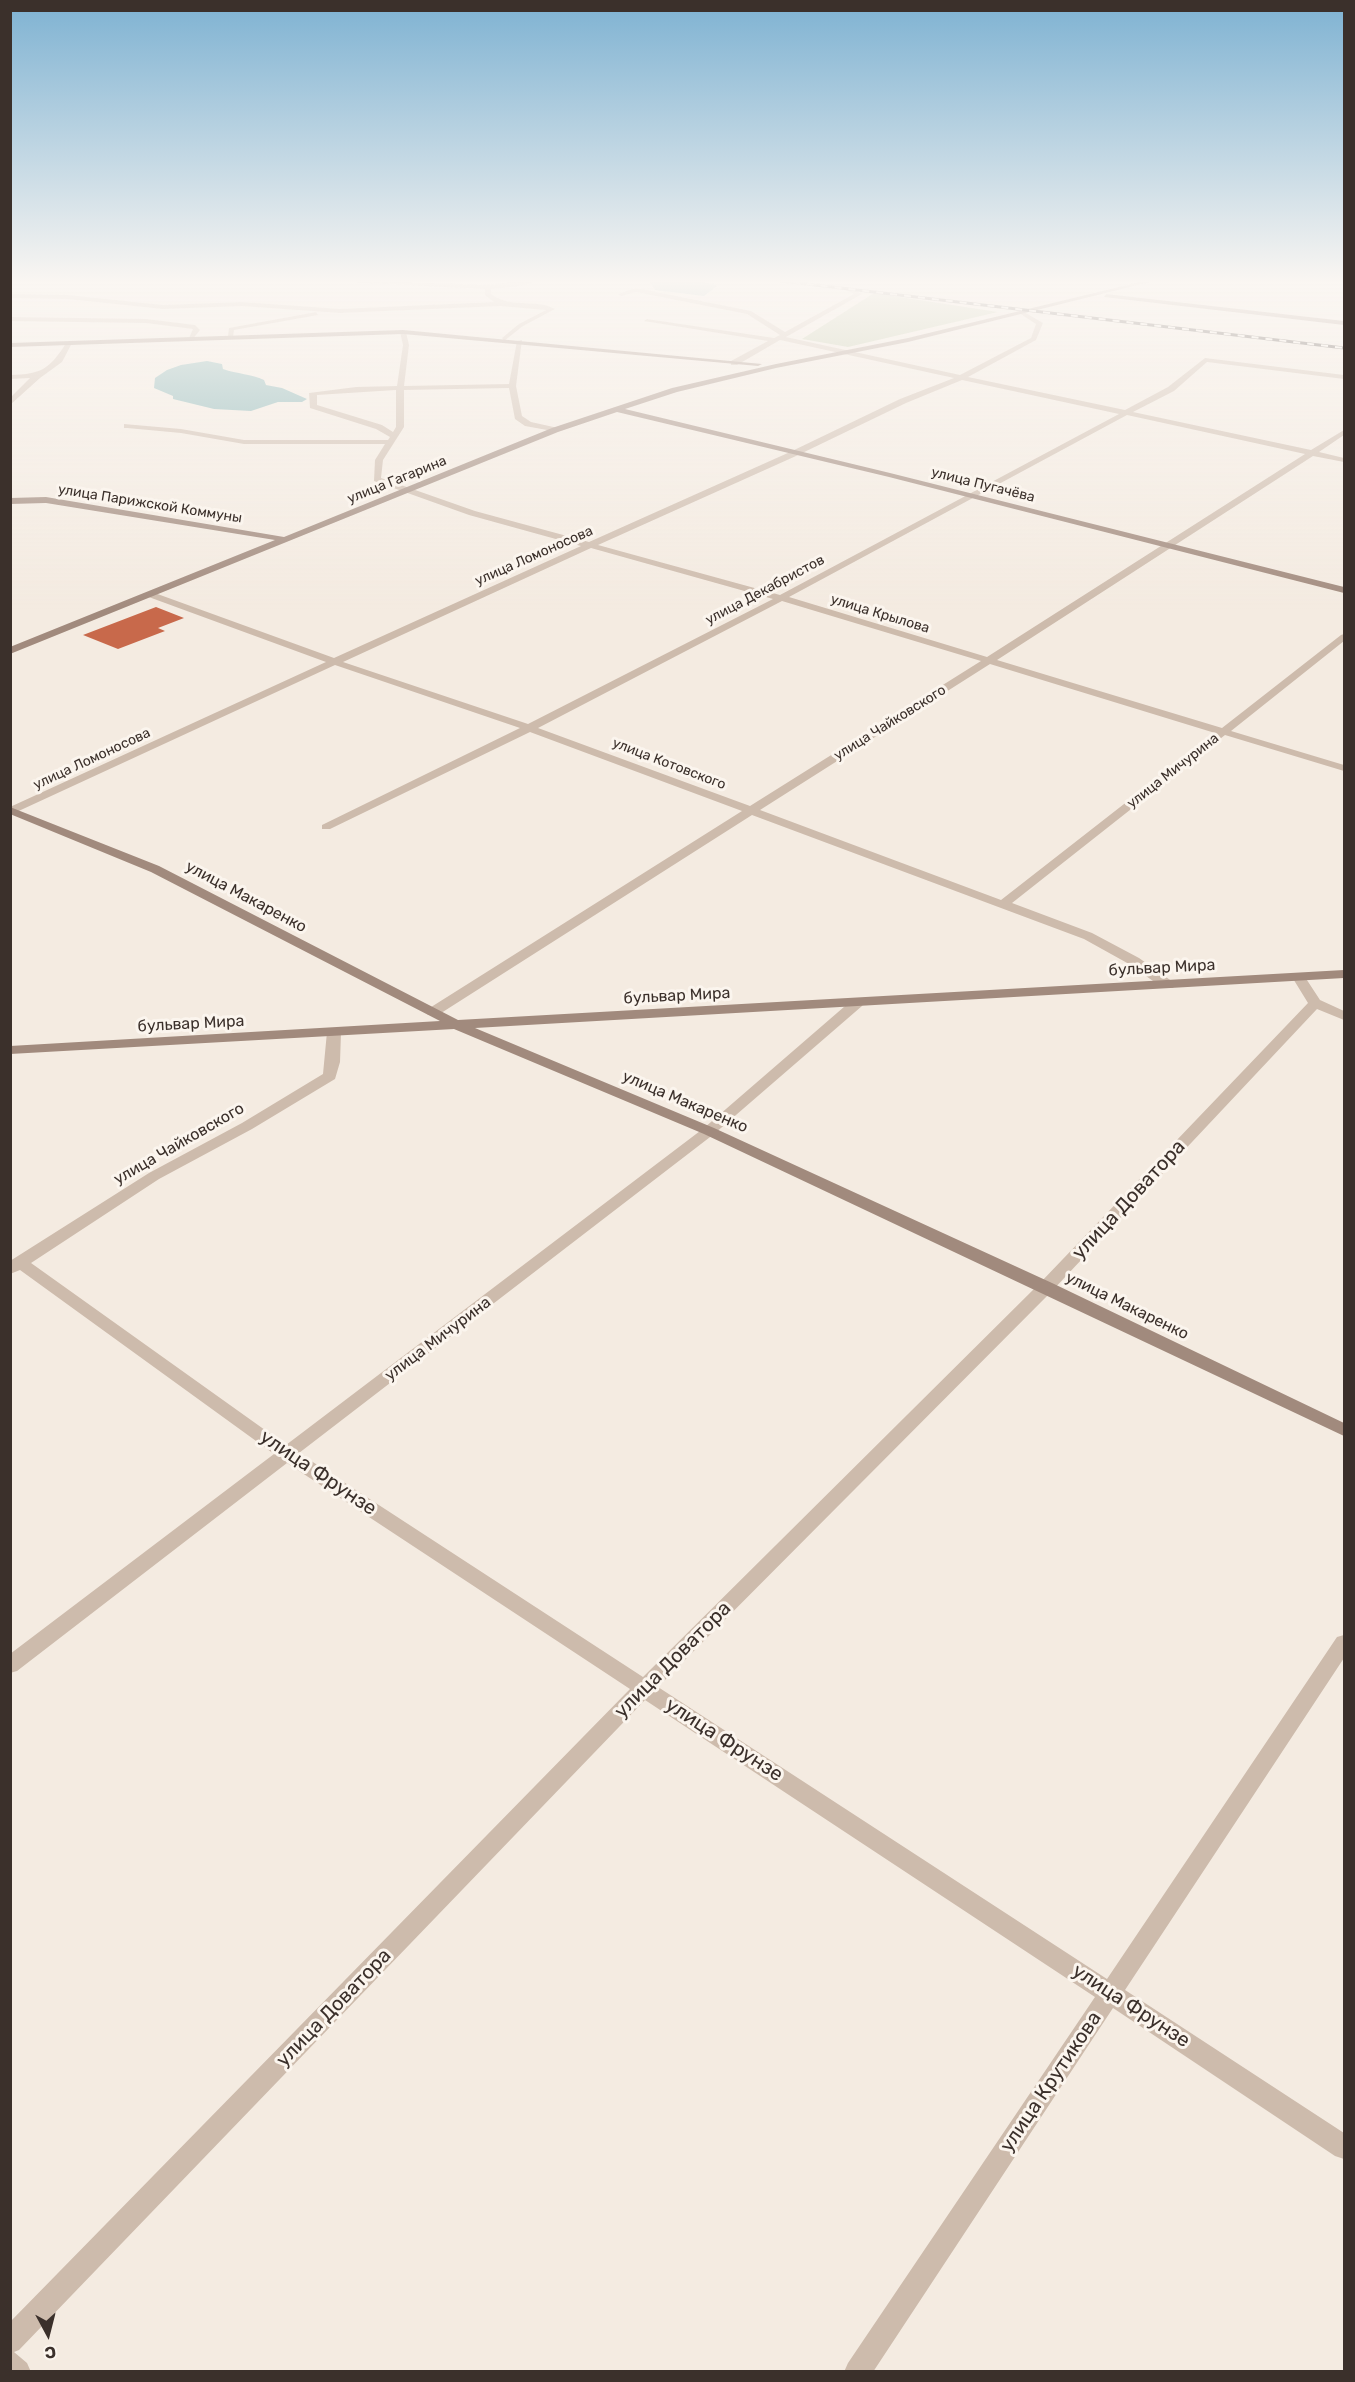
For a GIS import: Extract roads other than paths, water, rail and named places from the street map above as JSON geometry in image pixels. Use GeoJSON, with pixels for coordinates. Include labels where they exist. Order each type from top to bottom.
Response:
{"type":"FeatureCollection","features":[{"type":"Feature","properties":{"kind":"street"},"geometry":{"type":"LineString","coordinates":[[10,403],[23,390]]}},
{"type":"Feature","properties":{"kind":"street"},"geometry":{"type":"LineString","coordinates":[[375,390],[313,393],[313,406],[379,427],[391,439]]}},
{"type":"Feature","properties":{"kind":"street"},"geometry":{"type":"LineString","coordinates":[[391,439],[400,426],[400,390]]}},
{"type":"Feature","properties":{"kind":"street"},"geometry":{"type":"LineString","coordinates":[[513,390],[519,420],[555,430]]}},
{"type":"Feature","properties":{"kind":"street","name":"улица Гагарина"},"geometry":{"type":"LineString","coordinates":[[10,651],[555,430],[674,390]]}},
{"type":"Feature","properties":{"kind":"street","name":"улица Ломоносова"},"geometry":{"type":"LineString","coordinates":[[11,811],[930,390]]}},
{"type":"Feature","properties":{"kind":"street"},"geometry":{"type":"LineString","coordinates":[[1018,390],[1344,460]]}},
{"type":"Feature","properties":{"kind":"street","name":"улица Декабристов"},"geometry":{"type":"LineString","coordinates":[[326,827],[529,728],[781,598],[1169,390]]}},
{"type":"Feature","properties":{"kind":"street","name":"улица Пугачёва"},"geometry":{"type":"LineString","coordinates":[[615,409],[1344,590]]}},
{"type":"Feature","properties":{"kind":"street"},"geometry":{"type":"LineString","coordinates":[[127,426],[181,431],[244,442],[391,439]]}},
{"type":"Feature","properties":{"kind":"street","name":"улица Чайковского"},"geometry":{"type":"LineString","coordinates":[[433,1012],[1170,546],[1344,432]]}},
{"type":"Feature","properties":{"kind":"street","name":"улица Крылова"},"geometry":{"type":"LineString","coordinates":[[391,439],[379,460],[377,479],[407,491],[588,546],[781,598],[1344,768]]}},
{"type":"Feature","properties":{"kind":"street","name":"улица Парижской Коммуны"},"geometry":{"type":"LineString","coordinates":[[10,501],[46,500],[285,539]]}},
{"type":"Feature","properties":{"kind":"street","name":"улица Котовского"},"geometry":{"type":"LineString","coordinates":[[149,594],[335,662],[529,728],[1088,936],[1134,961],[1168,985]]}},
{"type":"Feature","properties":{"kind":"street","name":"улица Мичурина"},"geometry":{"type":"LineString","coordinates":[[1002,905],[1344,638]]}},
{"type":"Feature","properties":{"kind":"street","name":"улица Макаренко"},"geometry":{"type":"LineString","coordinates":[[11,811],[155,869],[255,923],[457,1025],[708,1131],[1046,1287],[1344,1430]]}},
{"type":"Feature","properties":{"kind":"street","name":"бульвар Мира"},"geometry":{"type":"LineString","coordinates":[[10,1050],[1344,974]]}},
{"type":"Feature","properties":{"kind":"street"},"geometry":{"type":"LineString","coordinates":[[1298,977],[1315,1003],[1344,1016]]}},
{"type":"Feature","properties":{"kind":"street","name":"улица Мичурина"},"geometry":{"type":"LineString","coordinates":[[10,1665],[708,1131],[857,1003]]}},
{"type":"Feature","properties":{"kind":"street","name":"улица Доватора"},"geometry":{"type":"LineString","coordinates":[[10,2341],[644,1688],[1046,1287],[1315,1003]]}},
{"type":"Feature","properties":{"kind":"street","name":"улица Чайковского"},"geometry":{"type":"LineString","coordinates":[[16,1266],[154,1176],[247,1126],[330,1076],[334,1032]]}},
{"type":"Feature","properties":{"kind":"street","name":"улица Фрунзе"},"geometry":{"type":"LineString","coordinates":[[16,1266],[287,1454],[1111,1992],[1344,2147]]}},
{"type":"Feature","properties":{"kind":"street","name":"улица Крутикова"},"geometry":{"type":"LineString","coordinates":[[857,2372],[1344,1643]]}},
{"type":"Feature","properties":{"kind":"street"},"geometry":{"type":"LineString","coordinates":[[10,2364],[18,2372]]}},
{"type":"Feature","properties":{"kind":"water"},"geometry":{"type":"Polygon","coordinates":[[[159,390],[287,390],[307,399],[302,402],[278,402],[251,411],[214,409],[173,399],[173,396],[159,390]]]}}]}
